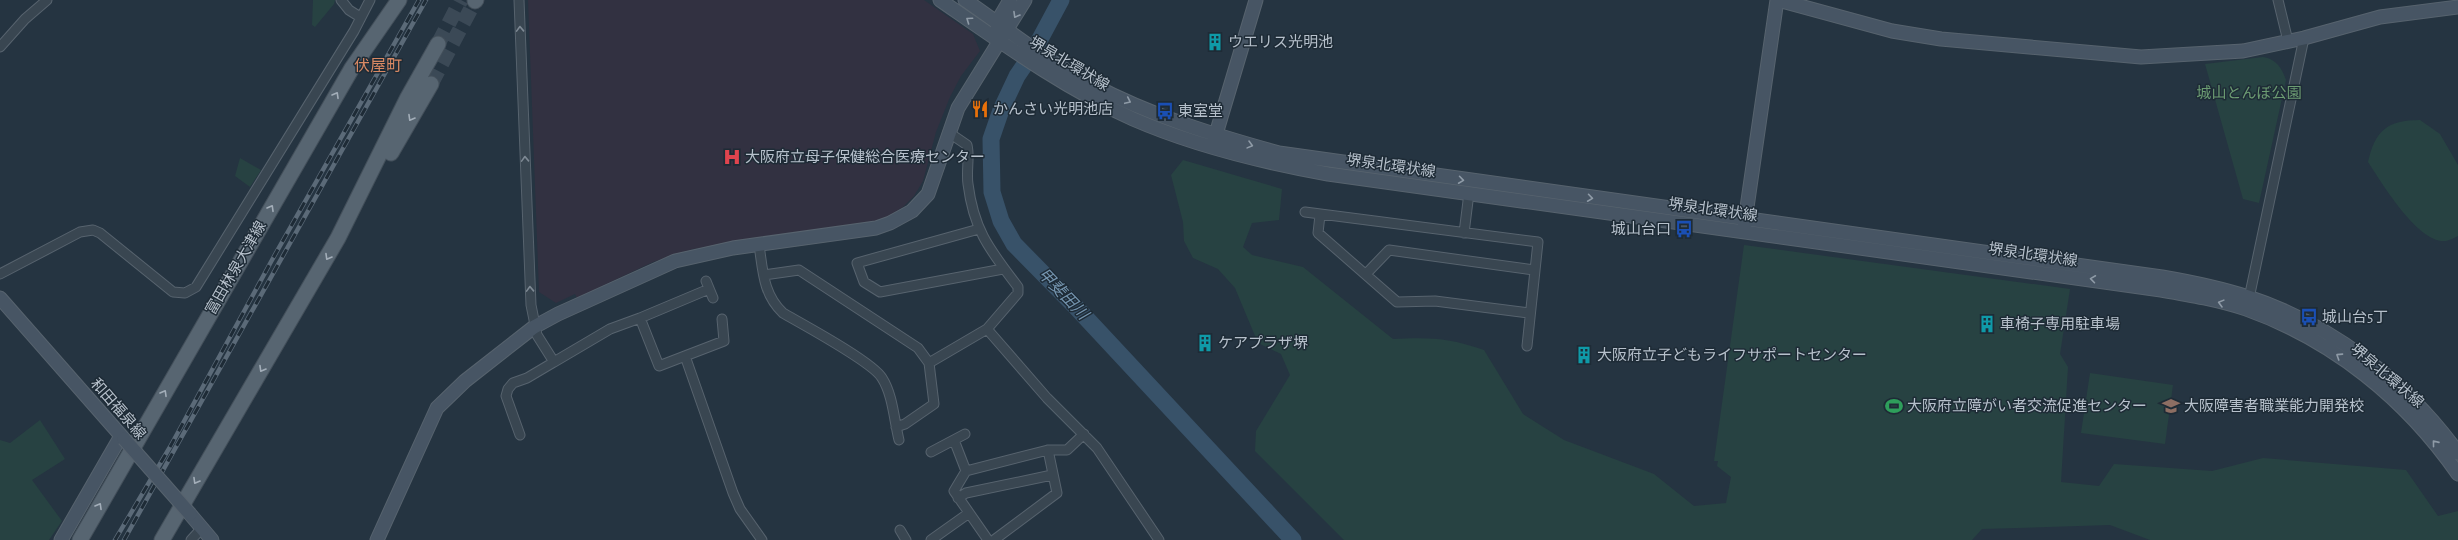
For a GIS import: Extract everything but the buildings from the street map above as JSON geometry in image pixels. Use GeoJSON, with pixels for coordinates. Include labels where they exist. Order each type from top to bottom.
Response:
{"type":"FeatureCollection","features":[{"type":"Feature","properties":{"kind":"main road"},"geometry":{"type":"LineString","coordinates":[[352,68],[387,0]]}},
{"type":"Feature","properties":{"kind":"main road","name":"富田林泉大津線"},"geometry":{"type":"LineString","coordinates":[[80,540],[352,68],[399,0]]}},
{"type":"Feature","properties":{"kind":"main road","name":"堺泉北環状線"},"geometry":{"type":"LineString","coordinates":[[940,0],[1003,36],[1042,61],[1076,89],[1132,118],[1214,142],[1264,162],[1328,174],[1469,193],[1744,225],[2162,277],[2203,284],[2248,303],[2305,322],[2352,349],[2403,390],[2458,453]]}},
{"type":"Feature","properties":{"kind":"main road"},"geometry":{"type":"LineString","coordinates":[[965,0],[997,22],[1003,36]]}},
{"type":"Feature","properties":{"kind":"main road"},"geometry":{"type":"LineString","coordinates":[[997,22],[1010,0]]}},
{"type":"Feature","properties":{"kind":"main road"},"geometry":{"type":"LineString","coordinates":[[377,540],[437,408],[465,381],[534,327],[655,268],[691,256],[876,228],[900,218],[922,203],[928,194],[948,132],[958,108],[1025,0]]}},
{"type":"Feature","properties":{"kind":"main road"},"geometry":{"type":"LineString","coordinates":[[1214,142],[1256,0]]}},
{"type":"Feature","properties":{"kind":"main road"},"geometry":{"type":"LineString","coordinates":[[1744,225],[1777,0],[1892,31],[1941,39],[2141,57],[2243,50],[2304,38],[2380,17],[2458,7]]}},
{"type":"Feature","properties":{"kind":"main road"},"geometry":{"type":"LineString","coordinates":[[338,238],[407,99],[438,44]]}},
{"type":"Feature","properties":{"kind":"main road"},"geometry":{"type":"LineString","coordinates":[[162,540],[338,238],[390,155],[430,84]]}},
{"type":"Feature","properties":{"kind":"main road","name":"堺泉北環状線"},"geometry":{"type":"LineString","coordinates":[[1214,142],[1333,162],[1744,225]]}},
{"type":"Feature","properties":{"kind":"main road","name":"和田福泉線"},"geometry":{"type":"LineString","coordinates":[[0,298],[212,540]]}},
{"type":"Feature","properties":{"kind":"main road","name":"堺泉北環状線"},"geometry":{"type":"LineString","coordinates":[[2248,303],[2348,362],[2371,379],[2422,428],[2458,474]]}},
{"type":"Feature","properties":{"kind":"main road"},"geometry":{"type":"LineString","coordinates":[[61,540],[122,438]]}},
{"type":"Feature","properties":{"kind":"street"},"geometry":{"type":"LineString","coordinates":[[0,47],[25,19],[47,0]]}},
{"type":"Feature","properties":{"kind":"street"},"geometry":{"type":"LineString","coordinates":[[341,0],[349,10],[360,17]]}},
{"type":"Feature","properties":{"kind":"street"},"geometry":{"type":"LineString","coordinates":[[0,274],[80,232],[93,230],[100,233],[173,292],[185,293],[196,287],[370,0]]}},
{"type":"Feature","properties":{"kind":"street"},"geometry":{"type":"LineString","coordinates":[[519,0],[531,305],[534,327],[539,340],[554,362]]}},
{"type":"Feature","properties":{"kind":"street"},"geometry":{"type":"LineString","coordinates":[[2278,0],[2288,41]]}},
{"type":"Feature","properties":{"kind":"street"},"geometry":{"type":"LineString","coordinates":[[2248,303],[2304,38]]}},
{"type":"Feature","properties":{"kind":"street"},"geometry":{"type":"LineString","coordinates":[[929,363],[987,329],[1018,294],[1018,287],[1003,269],[979,229],[968,185],[967,145],[948,132]]}},
{"type":"Feature","properties":{"kind":"street"},"geometry":{"type":"LineString","coordinates":[[1464,233],[1469,193]]}},
{"type":"Feature","properties":{"kind":"street"},"geometry":{"type":"LineString","coordinates":[[1305,212],[1538,242],[1529,313],[1527,346]]}},
{"type":"Feature","properties":{"kind":"street"},"geometry":{"type":"LineString","coordinates":[[1320,215],[1318,233],[1397,302],[1435,301],[1529,313]]}},
{"type":"Feature","properties":{"kind":"street"},"geometry":{"type":"LineString","coordinates":[[979,229],[857,263],[864,282],[880,292],[1003,269]]}},
{"type":"Feature","properties":{"kind":"street"},"geometry":{"type":"LineString","coordinates":[[759,245],[767,292],[773,303],[783,313],[860,360],[881,376],[888,391],[899,440]]}},
{"type":"Feature","properties":{"kind":"street"},"geometry":{"type":"LineString","coordinates":[[1366,274],[1389,250],[1534,270]]}},
{"type":"Feature","properties":{"kind":"street"},"geometry":{"type":"LineString","coordinates":[[764,276],[799,270],[908,340],[929,363],[934,404],[905,424],[896,426]]}},
{"type":"Feature","properties":{"kind":"street"},"geometry":{"type":"LineString","coordinates":[[521,429],[506,396],[508,389],[513,383],[527,378],[610,330],[640,318],[675,298],[709,289]]}},
{"type":"Feature","properties":{"kind":"street"},"geometry":{"type":"LineString","coordinates":[[640,318],[659,366],[724,341],[722,319]]}},
{"type":"Feature","properties":{"kind":"street"},"geometry":{"type":"LineString","coordinates":[[987,329],[1047,398],[1084,434],[1114,470],[1159,540]]}},
{"type":"Feature","properties":{"kind":"street"},"geometry":{"type":"LineString","coordinates":[[685,356],[733,493],[740,509],[762,540]]}},
{"type":"Feature","properties":{"kind":"street"},"geometry":{"type":"LineString","coordinates":[[931,452],[965,434]]}},
{"type":"Feature","properties":{"kind":"street"},"geometry":{"type":"LineString","coordinates":[[988,540],[954,491],[966,471],[1048,450],[1067,450],[1084,434]]}},
{"type":"Feature","properties":{"kind":"street"},"geometry":{"type":"LineString","coordinates":[[954,440],[966,471]]}},
{"type":"Feature","properties":{"kind":"street"},"geometry":{"type":"LineString","coordinates":[[994,540],[1057,493],[1052,475],[1048,450]]}},
{"type":"Feature","properties":{"kind":"street"},"geometry":{"type":"LineString","coordinates":[[958,498],[966,493],[1052,475]]}},
{"type":"Feature","properties":{"kind":"street"},"geometry":{"type":"LineString","coordinates":[[931,540],[969,513]]}},
{"type":"Feature","properties":{"kind":"street"},"geometry":{"type":"LineString","coordinates":[[190,540],[202,528]]}},
{"type":"Feature","properties":{"kind":"street"},"geometry":{"type":"LineString","coordinates":[[900,530],[906,540]]}},
{"type":"Feature","properties":{"kind":"shaded area","name":"大阪府立母子保健総合医療センター"},"geometry":{"type":"Polygon","coordinates":[[[528,0],[924,0],[973,34],[980,51],[961,76],[950,97],[936,132],[923,181],[914,196],[903,207],[887,217],[856,227],[693,249],[653,262],[577,298],[575,294],[556,303],[539,292],[528,0]]]}},
{"type":"Feature","properties":{"kind":"green space"},"geometry":{"type":"Polygon","coordinates":[[[313,0],[335,0],[334,4],[315,27],[312,25],[313,0]]]}},
{"type":"Feature","properties":{"kind":"green space","name":"城山とんぼ公園"},"geometry":{"type":"Polygon","coordinates":[[[2263,57],[2272,60],[2278,65],[2286,80],[2259,203],[2243,199],[2205,64],[2263,57]]]}},
{"type":"Feature","properties":{"kind":"green space"},"geometry":{"type":"Polygon","coordinates":[[[2420,120],[2440,134],[2458,165],[2458,236],[2446,241],[2435,239],[2424,233],[2413,223],[2391,197],[2368,162],[2374,142],[2384,129],[2399,122],[2420,120]]]}},
{"type":"Feature","properties":{"kind":"green space"},"geometry":{"type":"Polygon","coordinates":[[[240,158],[261,170],[250,187],[235,176],[240,158]]]}},
{"type":"Feature","properties":{"kind":"green space"},"geometry":{"type":"Polygon","coordinates":[[[1183,160],[1282,189],[1279,220],[1252,223],[1243,247],[1252,255],[1303,267],[1393,339],[1439,339],[1484,350],[1523,414],[1564,440],[1654,474],[1694,506],[1726,503],[1731,477],[1717,466],[1718,461],[1714,461],[1744,245],[2070,289],[2060,354],[2068,367],[2061,482],[2099,486],[2114,464],[2212,471],[2263,458],[2406,470],[2438,516],[2458,511],[2458,540],[2150,540],[2110,525],[1982,529],[1972,540],[1344,540],[1255,451],[1256,431],[1290,375],[1281,354],[1258,343],[1235,288],[1218,269],[1193,258],[1184,241],[1183,222],[1171,175],[1183,160]]]}},
{"type":"Feature","properties":{"kind":"green space"},"geometry":{"type":"Polygon","coordinates":[[[2090,373],[2173,385],[2165,444],[2081,433],[2090,373]]]}},
{"type":"Feature","properties":{"kind":"green space"},"geometry":{"type":"Polygon","coordinates":[[[40,420],[65,459],[32,480],[62,521],[49,540],[0,540],[0,440],[10,443],[40,420]]]}},
{"type":"Feature","properties":{"kind":"waterway","name":"甲斐田川"},"geometry":{"type":"LineString","coordinates":[[1061,0],[1032,54],[1017,76],[1001,110],[991,139],[992,192],[1001,221],[1014,244],[1074,305],[1293,540]]}},
{"type":"Feature","properties":{"kind":"tunnel"},"geometry":{"type":"LineString","coordinates":[[438,44],[461,0]]}},
{"type":"Feature","properties":{"kind":"tunnel"},"geometry":{"type":"LineString","coordinates":[[431,84],[475,1]]}},
{"type":"Feature","properties":{"kind":"railway"},"geometry":{"type":"LineString","coordinates":[[115,540],[170,447],[272,260],[419,0]]}},
{"type":"Feature","properties":{"kind":"railway"},"geometry":{"type":"LineString","coordinates":[[124,540],[426,0]]}},
{"type":"Feature","properties":{"kind":"place","name":"ウエリス光明池"},"geometry":{"type":"Point","coordinates":[1215,42]}},
{"type":"Feature","properties":{"kind":"place","name":"かんさい光明池店"},"geometry":{"type":"Point","coordinates":[980,109]}},
{"type":"Feature","properties":{"kind":"place","name":"東室堂"},"geometry":{"type":"Point","coordinates":[1165,111]}},
{"type":"Feature","properties":{"kind":"place","name":"大阪府立母子保健総合医療センター"},"geometry":{"type":"Point","coordinates":[732,157]}},
{"type":"Feature","properties":{"kind":"place","name":"城山台口"},"geometry":{"type":"Point","coordinates":[1684,229]}},
{"type":"Feature","properties":{"kind":"place","name":"城山台5丁"},"geometry":{"type":"Point","coordinates":[2309,317]}},
{"type":"Feature","properties":{"kind":"place","name":"車椅子専用駐車場"},"geometry":{"type":"Point","coordinates":[1987,324]}},
{"type":"Feature","properties":{"kind":"place","name":"ケアプラザ堺"},"geometry":{"type":"Point","coordinates":[1205,343]}},
{"type":"Feature","properties":{"kind":"place","name":"大阪府立子どもライフサポートセンター"},"geometry":{"type":"Point","coordinates":[1584,355]}},
{"type":"Feature","properties":{"kind":"place","name":"大阪府立障がい者交流促進センター"},"geometry":{"type":"Point","coordinates":[1894,406]}},
{"type":"Feature","properties":{"kind":"place","name":"大阪障害者職業能力開発校"},"geometry":{"type":"Point","coordinates":[2171,406]}},
{"type":"Feature","properties":{"kind":"district","name":"伏屋町"},"geometry":{"type":"Point","coordinates":[378,66]}}]}
